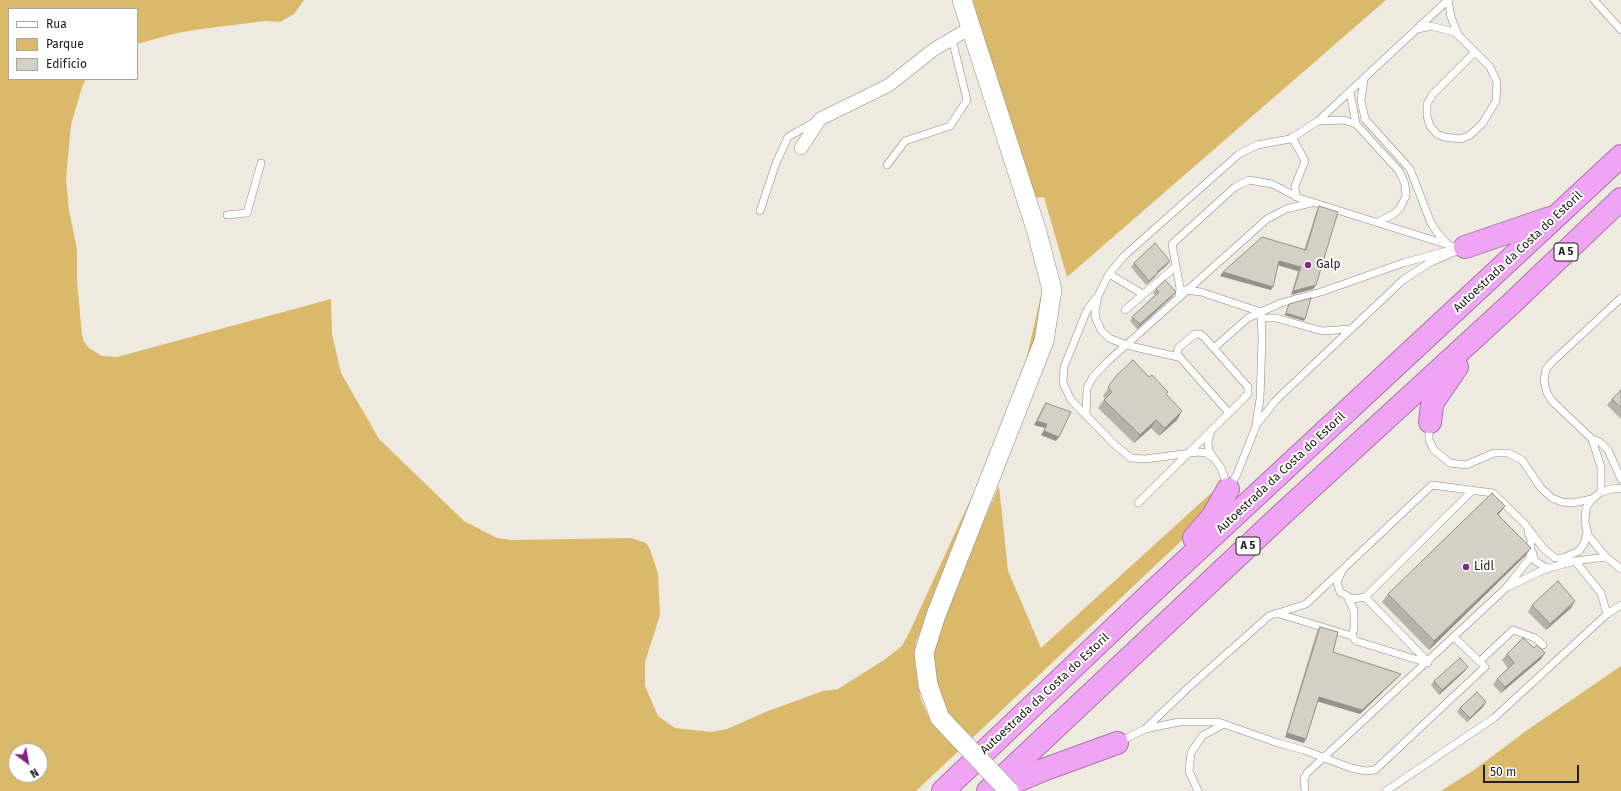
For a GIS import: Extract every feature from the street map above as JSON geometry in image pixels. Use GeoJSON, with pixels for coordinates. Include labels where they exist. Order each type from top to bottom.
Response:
{"type":"FeatureCollection","features":[{"type":"Feature","properties":{"kind":"highway","name":"Autoestrada da Costa do Estoril"},"geometry":{"type":"LineString","coordinates":[[943,791],[1147,597],[1621,156]]}},
{"type":"Feature","properties":{"kind":"highway","name":"A 5"},"geometry":{"type":"LineString","coordinates":[[988,791],[1279,517],[1511,304],[1621,199]]}},
{"type":"Feature","properties":{"kind":"highway"},"geometry":{"type":"LineString","coordinates":[[1465,247],[1557,216]]}},
{"type":"Feature","properties":{"kind":"highway"},"geometry":{"type":"LineString","coordinates":[[1430,422],[1432,405],[1445,383],[1511,304]]}},
{"type":"Feature","properties":{"kind":"highway"},"geometry":{"type":"LineString","coordinates":[[1147,597],[1213,516],[1228,489]]}},
{"type":"Feature","properties":{"kind":"highway"},"geometry":{"type":"LineString","coordinates":[[993,791],[1042,770],[1117,743]]}},
{"type":"Feature","properties":{"kind":"street"},"geometry":{"type":"LineString","coordinates":[[962,0],[1037,232],[1052,290],[1044,341],[936,615],[924,653],[928,684],[940,718],[1009,791]]}},
{"type":"Feature","properties":{"kind":"street"},"geometry":{"type":"LineString","coordinates":[[802,148],[820,119],[889,85],[934,50],[970,28]]}},
{"type":"Feature","properties":{"kind":"lane"},"geometry":{"type":"LineString","coordinates":[[1212,457],[1202,452],[1187,452],[1145,459],[1131,458],[1120,450],[1086,416],[1068,395],[1063,383],[1062,375],[1087,310],[1098,296],[1109,274],[1124,256],[1239,154],[1257,144],[1292,138],[1318,121],[1448,0]]}},
{"type":"Feature","properties":{"kind":"lane"},"geometry":{"type":"LineString","coordinates":[[1448,0],[1451,17],[1459,36]]}},
{"type":"Feature","properties":{"kind":"lane"},"geometry":{"type":"LineString","coordinates":[[1594,0],[1621,30]]}},
{"type":"Feature","properties":{"kind":"lane"},"geometry":{"type":"LineString","coordinates":[[1415,30],[1426,26],[1450,30],[1459,36],[1475,52],[1490,68],[1496,76],[1498,87],[1496,101],[1482,124],[1470,134],[1455,139],[1444,138],[1437,134],[1430,126],[1427,116],[1427,104],[1433,94],[1475,52]]}},
{"type":"Feature","properties":{"kind":"lane"},"geometry":{"type":"LineString","coordinates":[[887,165],[905,141],[950,126],[967,100],[952,39]]}},
{"type":"Feature","properties":{"kind":"lane"},"geometry":{"type":"LineString","coordinates":[[1365,77],[1362,84],[1361,100],[1365,119],[1410,169],[1430,219],[1439,235],[1450,244],[1458,247],[1465,247]]}},
{"type":"Feature","properties":{"kind":"lane"},"geometry":{"type":"LineString","coordinates":[[1350,92],[1352,112],[1356,124],[1399,171],[1405,184],[1406,196],[1400,208],[1394,214],[1378,222]]}},
{"type":"Feature","properties":{"kind":"lane"},"geometry":{"type":"LineString","coordinates":[[760,211],[776,163],[788,137],[820,119]]}},
{"type":"Feature","properties":{"kind":"lane"},"geometry":{"type":"LineString","coordinates":[[1318,121],[1344,120],[1356,124]]}},
{"type":"Feature","properties":{"kind":"lane"},"geometry":{"type":"LineString","coordinates":[[1292,138],[1305,161],[1295,186],[1296,197]]}},
{"type":"Feature","properties":{"kind":"lane"},"geometry":{"type":"LineString","coordinates":[[227,215],[247,213],[261,163]]}},
{"type":"Feature","properties":{"kind":"lane"},"geometry":{"type":"LineString","coordinates":[[1179,296],[1180,288],[1172,244],[1241,182],[1249,180],[1265,182],[1280,187],[1296,197],[1455,247],[1465,247]]}},
{"type":"Feature","properties":{"kind":"lane"},"geometry":{"type":"LineString","coordinates":[[1086,416],[1087,388],[1098,371],[1185,290],[1199,280],[1271,216],[1300,204],[1316,203]]}},
{"type":"Feature","properties":{"kind":"lane"},"geometry":{"type":"LineString","coordinates":[[1214,348],[1248,318],[1261,315],[1281,303],[1330,289],[1419,258],[1465,247]]}},
{"type":"Feature","properties":{"kind":"lane"},"geometry":{"type":"LineString","coordinates":[[1255,428],[1276,400],[1410,275],[1429,263],[1465,247]]}},
{"type":"Feature","properties":{"kind":"lane"},"geometry":{"type":"LineString","coordinates":[[1125,310],[1175,266]]}},
{"type":"Feature","properties":{"kind":"lane"},"geometry":{"type":"LineString","coordinates":[[1109,274],[1143,294]]}},
{"type":"Feature","properties":{"kind":"lane"},"geometry":{"type":"LineString","coordinates":[[1185,290],[1201,292],[1261,315],[1322,331],[1351,329]]}},
{"type":"Feature","properties":{"kind":"lane"},"geometry":{"type":"LineString","coordinates":[[1098,296],[1095,311],[1098,325],[1109,338],[1126,345],[1178,357],[1229,413]]}},
{"type":"Feature","properties":{"kind":"lane"},"geometry":{"type":"LineString","coordinates":[[1621,298],[1552,362],[1546,370],[1544,377],[1544,385],[1548,396],[1592,439],[1600,442],[1608,450],[1621,479]]}},
{"type":"Feature","properties":{"kind":"lane"},"geometry":{"type":"LineString","coordinates":[[1228,489],[1237,474],[1255,428],[1260,399],[1262,338],[1261,315]]}},
{"type":"Feature","properties":{"kind":"lane"},"geometry":{"type":"LineString","coordinates":[[1138,503],[1180,463],[1187,452],[1210,432],[1244,398],[1249,389],[1241,377],[1202,335],[1195,334],[1178,348],[1178,357]]}},
{"type":"Feature","properties":{"kind":"lane"},"geometry":{"type":"LineString","coordinates":[[1430,422],[1429,440],[1438,454],[1450,463],[1466,465],[1494,453],[1508,453],[1522,460],[1541,488],[1552,498],[1562,502],[1572,503],[1592,499]]}},
{"type":"Feature","properties":{"kind":"lane"},"geometry":{"type":"LineString","coordinates":[[1210,432],[1208,446],[1212,457],[1223,472],[1228,489]]}},
{"type":"Feature","properties":{"kind":"lane"},"geometry":{"type":"LineString","coordinates":[[1592,439],[1601,467],[1602,492]]}},
{"type":"Feature","properties":{"kind":"lane"},"geometry":{"type":"LineString","coordinates":[[1145,729],[1190,686],[1269,616],[1306,604],[1432,485],[1493,493],[1524,523],[1544,549],[1555,558],[1563,558],[1579,551],[1584,544],[1587,530]]}},
{"type":"Feature","properties":{"kind":"lane"},"geometry":{"type":"LineString","coordinates":[[1621,489],[1616,488],[1602,492],[1592,499],[1586,508],[1585,522],[1588,535],[1606,558],[1621,569]]}},
{"type":"Feature","properties":{"kind":"lane"},"geometry":{"type":"LineString","coordinates":[[1344,567],[1337,582],[1340,592],[1353,599],[1365,597],[1472,491]]}},
{"type":"Feature","properties":{"kind":"lane"},"geometry":{"type":"LineString","coordinates":[[1305,791],[1304,779],[1307,773],[1428,663],[1506,588],[1530,558],[1531,540],[1524,523]]}},
{"type":"Feature","properties":{"kind":"lane"},"geometry":{"type":"LineString","coordinates":[[1531,549],[1535,561],[1548,569]]}},
{"type":"Feature","properties":{"kind":"lane"},"geometry":{"type":"LineString","coordinates":[[1506,588],[1525,578],[1548,569],[1575,561],[1606,558]]}},
{"type":"Feature","properties":{"kind":"lane"},"geometry":{"type":"LineString","coordinates":[[1575,561],[1601,593],[1607,614]]}},
{"type":"Feature","properties":{"kind":"lane"},"geometry":{"type":"LineString","coordinates":[[1347,596],[1354,611],[1354,628],[1352,636]]}},
{"type":"Feature","properties":{"kind":"lane"},"geometry":{"type":"LineString","coordinates":[[1365,597],[1428,663]]}},
{"type":"Feature","properties":{"kind":"lane"},"geometry":{"type":"LineString","coordinates":[[1386,791],[1494,718],[1607,614],[1621,605]]}},
{"type":"Feature","properties":{"kind":"lane"},"geometry":{"type":"LineString","coordinates":[[1276,613],[1352,636],[1356,641],[1428,663]]}},
{"type":"Feature","properties":{"kind":"lane"},"geometry":{"type":"LineString","coordinates":[[1480,661],[1513,630],[1535,638],[1543,644]]}},
{"type":"Feature","properties":{"kind":"lane"},"geometry":{"type":"LineString","coordinates":[[1117,743],[1145,729],[1179,722],[1218,722],[1361,770],[1375,770],[1485,667],[1454,638]]}},
{"type":"Feature","properties":{"kind":"lane"},"geometry":{"type":"LineString","coordinates":[[1198,791],[1193,783],[1188,764],[1193,748],[1206,733],[1224,724]]}},
{"type":"Feature","properties":{"kind":"lane"},"geometry":{"type":"LineString","coordinates":[[1189,791],[1193,783]]}},
{"type":"Feature","properties":{"kind":"green space"},"geometry":{"type":"Polygon","coordinates":[[[0,0],[304,0],[294,14],[280,22],[265,21],[201,29],[177,33],[138,44],[138,8],[8,8],[8,80],[86,80],[71,125],[66,179],[69,210],[77,250],[77,281],[84,342],[89,348],[102,356],[117,357],[331,299],[332,334],[341,373],[379,439],[464,521],[497,538],[512,540],[631,538],[646,543],[650,549],[658,574],[660,615],[645,662],[645,686],[658,716],[675,728],[712,732],[727,729],[768,711],[823,691],[838,689],[884,660],[902,646],[973,494],[1022,378],[1044,282],[1046,312],[997,449],[916,642],[915,663],[921,700],[932,724],[945,712],[931,667],[939,622],[999,486],[1008,571],[1041,648],[1219,486],[1195,528],[916,791],[0,791],[0,0]]]}},
{"type":"Feature","properties":{"kind":"green space"},"geometry":{"type":"Polygon","coordinates":[[[973,0],[1386,0],[1067,277],[1044,197],[1034,198],[989,58],[973,0]]]}},
{"type":"Feature","properties":{"kind":"green space"},"geometry":{"type":"Polygon","coordinates":[[[1621,666],[1621,791],[1441,791],[1474,770],[1526,731],[1621,666]]]}},
{"type":"Feature","properties":{"kind":"building"},"geometry":{"type":"Polygon","coordinates":[[[1319,206],[1338,212],[1316,285],[1293,291],[1301,267],[1279,261],[1273,287],[1223,272],[1262,237],[1306,250],[1319,206]]]}},
{"type":"Feature","properties":{"kind":"building"},"geometry":{"type":"Polygon","coordinates":[[[1155,243],[1170,261],[1149,281],[1134,263],[1155,243]]]}},
{"type":"Feature","properties":{"kind":"building"},"geometry":{"type":"Polygon","coordinates":[[[1165,280],[1176,292],[1140,324],[1132,317],[1159,292],[1156,289],[1165,280]]]}},
{"type":"Feature","properties":{"kind":"building"},"geometry":{"type":"Polygon","coordinates":[[[1311,298],[1305,319],[1286,313],[1289,304],[1311,298]]]}},
{"type":"Feature","properties":{"kind":"building"},"geometry":{"type":"Polygon","coordinates":[[[1133,360],[1149,377],[1152,375],[1168,392],[1166,394],[1182,411],[1165,428],[1156,420],[1140,435],[1104,400],[1112,392],[1108,387],[1116,376],[1133,360]]]}},
{"type":"Feature","properties":{"kind":"building"},"geometry":{"type":"Polygon","coordinates":[[[1621,390],[1621,408],[1612,399],[1621,390]]]}},
{"type":"Feature","properties":{"kind":"building"},"geometry":{"type":"Polygon","coordinates":[[[1046,403],[1071,412],[1059,437],[1044,431],[1047,424],[1037,421],[1046,403]]]}},
{"type":"Feature","properties":{"kind":"building","name":"Lidl"},"geometry":{"type":"Polygon","coordinates":[[[1492,493],[1505,506],[1497,514],[1531,548],[1434,641],[1388,594],[1492,493]]]}},
{"type":"Feature","properties":{"kind":"building"},"geometry":{"type":"Polygon","coordinates":[[[1558,581],[1575,601],[1550,624],[1532,605],[1558,581]]]}},
{"type":"Feature","properties":{"kind":"building"},"geometry":{"type":"Polygon","coordinates":[[[1320,627],[1338,632],[1333,652],[1401,674],[1362,710],[1319,697],[1306,739],[1287,733],[1320,627]]]}},
{"type":"Feature","properties":{"kind":"building"},"geometry":{"type":"Polygon","coordinates":[[[1523,638],[1534,648],[1537,645],[1545,653],[1505,687],[1497,679],[1514,663],[1507,654],[1523,638]]]}},
{"type":"Feature","properties":{"kind":"building"},"geometry":{"type":"Polygon","coordinates":[[[1460,658],[1468,667],[1442,690],[1434,681],[1460,658]]]}},
{"type":"Feature","properties":{"kind":"building"},"geometry":{"type":"Polygon","coordinates":[[[1477,692],[1486,702],[1470,718],[1460,708],[1477,692]]]}},
{"type":"Feature","properties":{"kind":"place","name":"Galp"},"geometry":{"type":"Point","coordinates":[1308,265]}},
{"type":"Feature","properties":{"kind":"place","name":"Lidl"},"geometry":{"type":"Point","coordinates":[1466,567]}}]}
